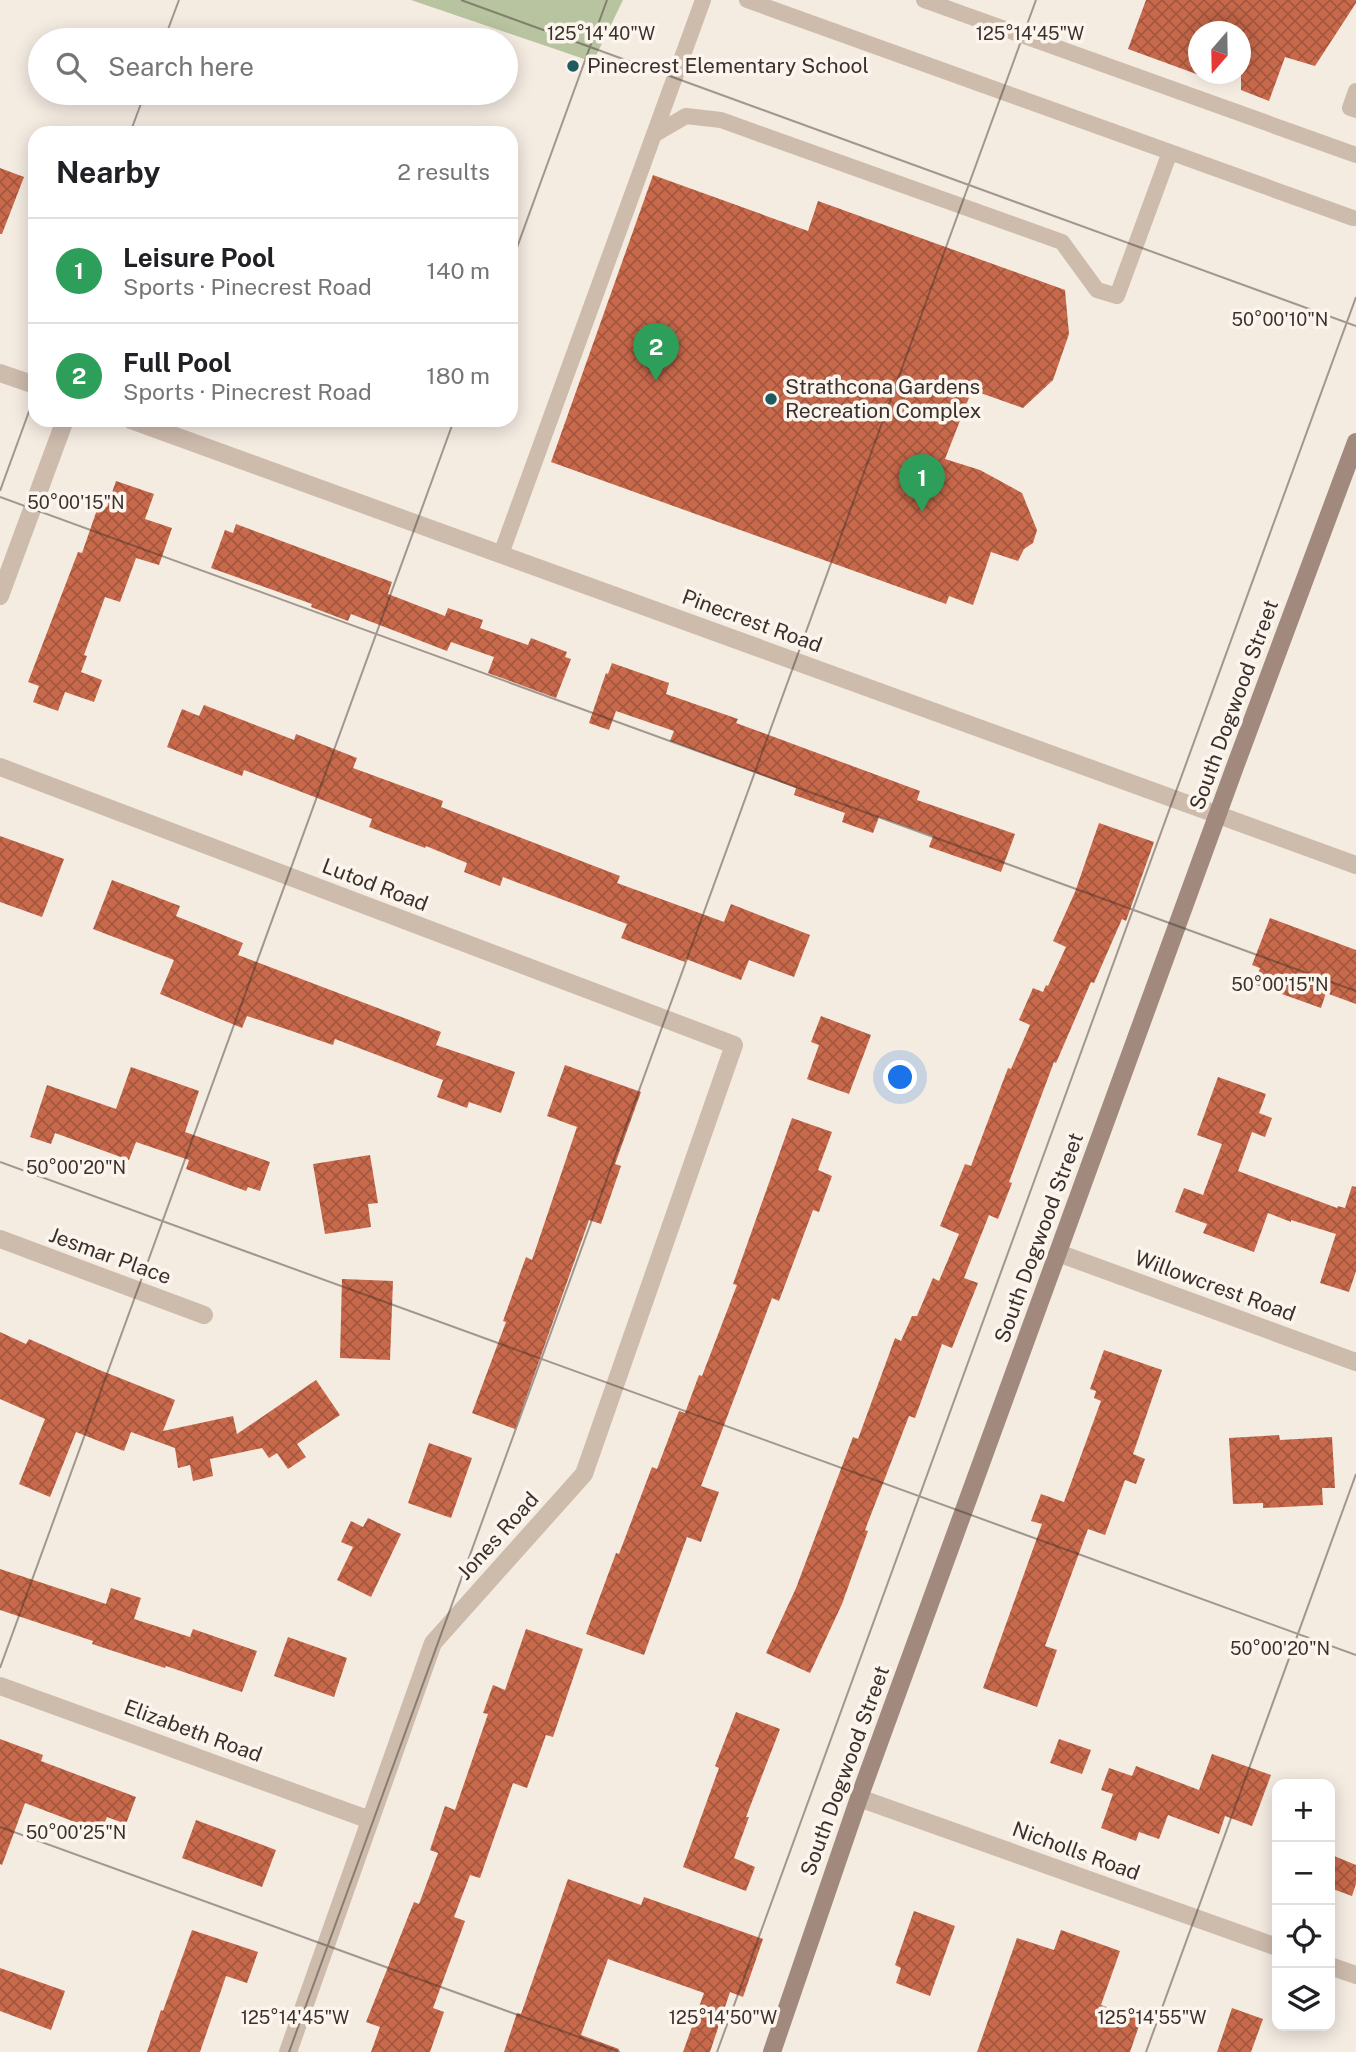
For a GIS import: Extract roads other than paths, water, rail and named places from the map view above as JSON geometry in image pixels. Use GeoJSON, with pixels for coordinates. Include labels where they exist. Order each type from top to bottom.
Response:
{"type":"FeatureCollection","features":[{"type":"Feature","properties":{"kind":"main road","name":"South Dogwood Street"},"geometry":{"type":"LineString","coordinates":[[772,2052],[859,1798],[1217,814],[1356,442]]}},
{"type":"Feature","properties":{"kind":"street"},"geometry":{"type":"LineString","coordinates":[[0,373],[28,383]]}},
{"type":"Feature","properties":{"kind":"street"},"geometry":{"type":"LineString","coordinates":[[0,596],[62,427]]}},
{"type":"Feature","properties":{"kind":"street","name":"Pinecrest Road"},"geometry":{"type":"LineString","coordinates":[[150,427],[1356,865]]}},
{"type":"Feature","properties":{"kind":"street","name":"Lutod Road"},"geometry":{"type":"LineString","coordinates":[[0,767],[734,1045]]}},
{"type":"Feature","properties":{"kind":"street","name":"Jones Road"},"geometry":{"type":"LineString","coordinates":[[288,2052],[433,1643],[584,1474],[734,1045]]}},
{"type":"Feature","properties":{"kind":"street","name":"Jesmar Place"},"geometry":{"type":"LineString","coordinates":[[0,1239],[204,1315]]}},
{"type":"Feature","properties":{"kind":"street","name":"Willowcrest Road"},"geometry":{"type":"LineString","coordinates":[[1058,1253],[1356,1362]]}},
{"type":"Feature","properties":{"kind":"street","name":"Elizabeth Road"},"geometry":{"type":"LineString","coordinates":[[0,1686],[370,1820]]}},
{"type":"Feature","properties":{"kind":"street","name":"Nicholls Road"},"geometry":{"type":"LineString","coordinates":[[859,1798],[1272,1945]]}},
{"type":"Feature","properties":{"kind":"street"},"geometry":{"type":"LineString","coordinates":[[1335,1968],[1356,1975]]}},
{"type":"Feature","properties":{"kind":"lane"},"geometry":{"type":"LineString","coordinates":[[501,554],[704,0]]}},
{"type":"Feature","properties":{"kind":"lane"},"geometry":{"type":"LineString","coordinates":[[747,0],[1353,218]]}},
{"type":"Feature","properties":{"kind":"lane"},"geometry":{"type":"LineString","coordinates":[[924,0],[1356,155]]}},
{"type":"Feature","properties":{"kind":"lane"},"geometry":{"type":"LineString","coordinates":[[1356,91],[1350,108],[1356,110]]}},
{"type":"Feature","properties":{"kind":"lane"},"geometry":{"type":"LineString","coordinates":[[654,134],[686,116],[721,120],[1062,242],[1097,290],[1117,296],[1170,152]]}},
{"type":"Feature","properties":{"kind":"place","name":"Pinecrest Elementary School"},"geometry":{"type":"Point","coordinates":[573,66]}},
{"type":"Feature","properties":{"kind":"place","name":"Full Pool"},"geometry":{"type":"Point","coordinates":[656,381]}},
{"type":"Feature","properties":{"kind":"place","name":"Strathcona Gardens Recreation Complex"},"geometry":{"type":"Point","coordinates":[771,399]}},
{"type":"Feature","properties":{"kind":"place","name":"Leisure Pool"},"geometry":{"type":"Point","coordinates":[922,512]}}]}
